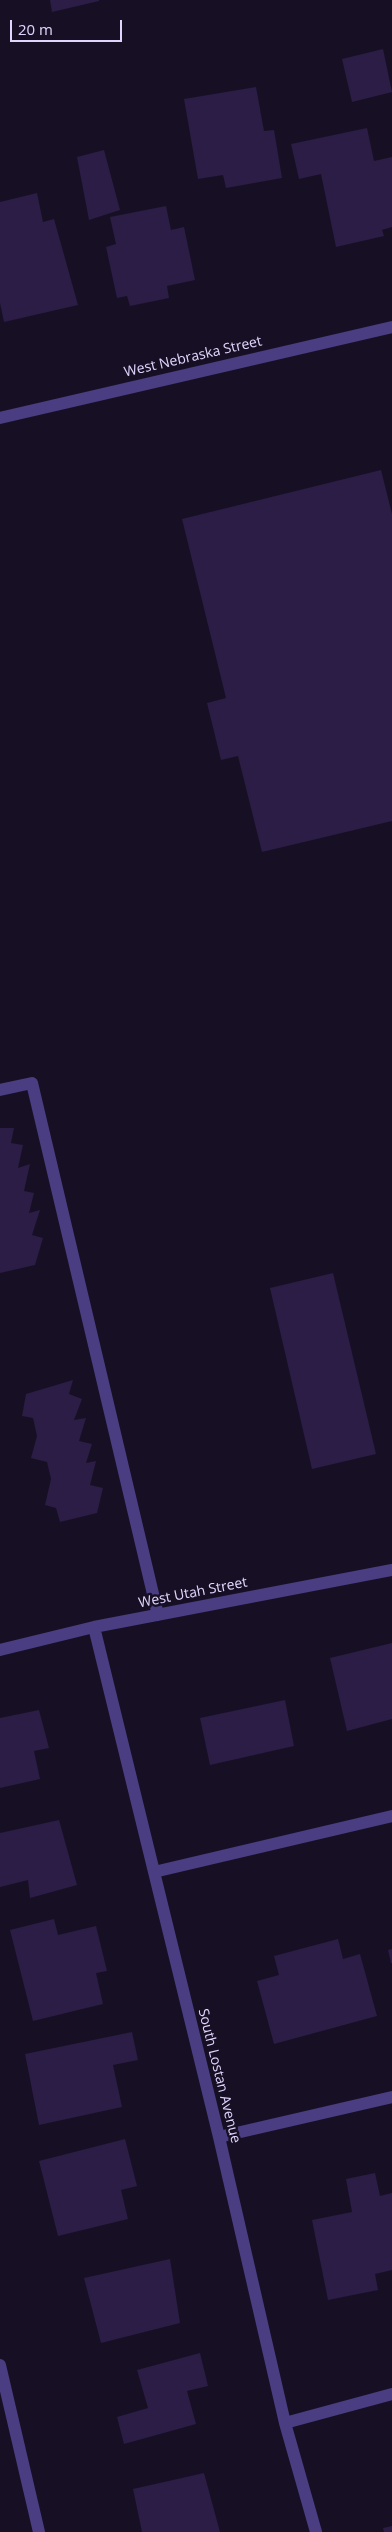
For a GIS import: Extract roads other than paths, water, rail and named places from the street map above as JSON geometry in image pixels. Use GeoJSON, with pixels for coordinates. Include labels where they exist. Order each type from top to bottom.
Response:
{"type":"FeatureCollection","features":[{"type":"Feature","properties":{"kind":"street","name":"West Nebraska Street"},"geometry":{"type":"LineString","coordinates":[[0,418],[392,327]]}},
{"type":"Feature","properties":{"kind":"street"},"geometry":{"type":"LineString","coordinates":[[0,1090],[32,1083],[158,1614]]}},
{"type":"Feature","properties":{"kind":"street","name":"West Utah Street"},"geometry":{"type":"LineString","coordinates":[[0,1650],[94,1627],[392,1570]]}},
{"type":"Feature","properties":{"kind":"street","name":"South Lostan Avenue"},"geometry":{"type":"LineString","coordinates":[[94,1627],[219,2137],[285,2423],[316,2532]]}},
{"type":"Feature","properties":{"kind":"street"},"geometry":{"type":"LineString","coordinates":[[154,1872],[392,1816]]}},
{"type":"Feature","properties":{"kind":"street"},"geometry":{"type":"LineString","coordinates":[[219,2137],[392,2097]]}},
{"type":"Feature","properties":{"kind":"street"},"geometry":{"type":"LineString","coordinates":[[0,2365],[39,2532]]}},
{"type":"Feature","properties":{"kind":"street"},"geometry":{"type":"LineString","coordinates":[[285,2423],[392,2394]]}}]}
